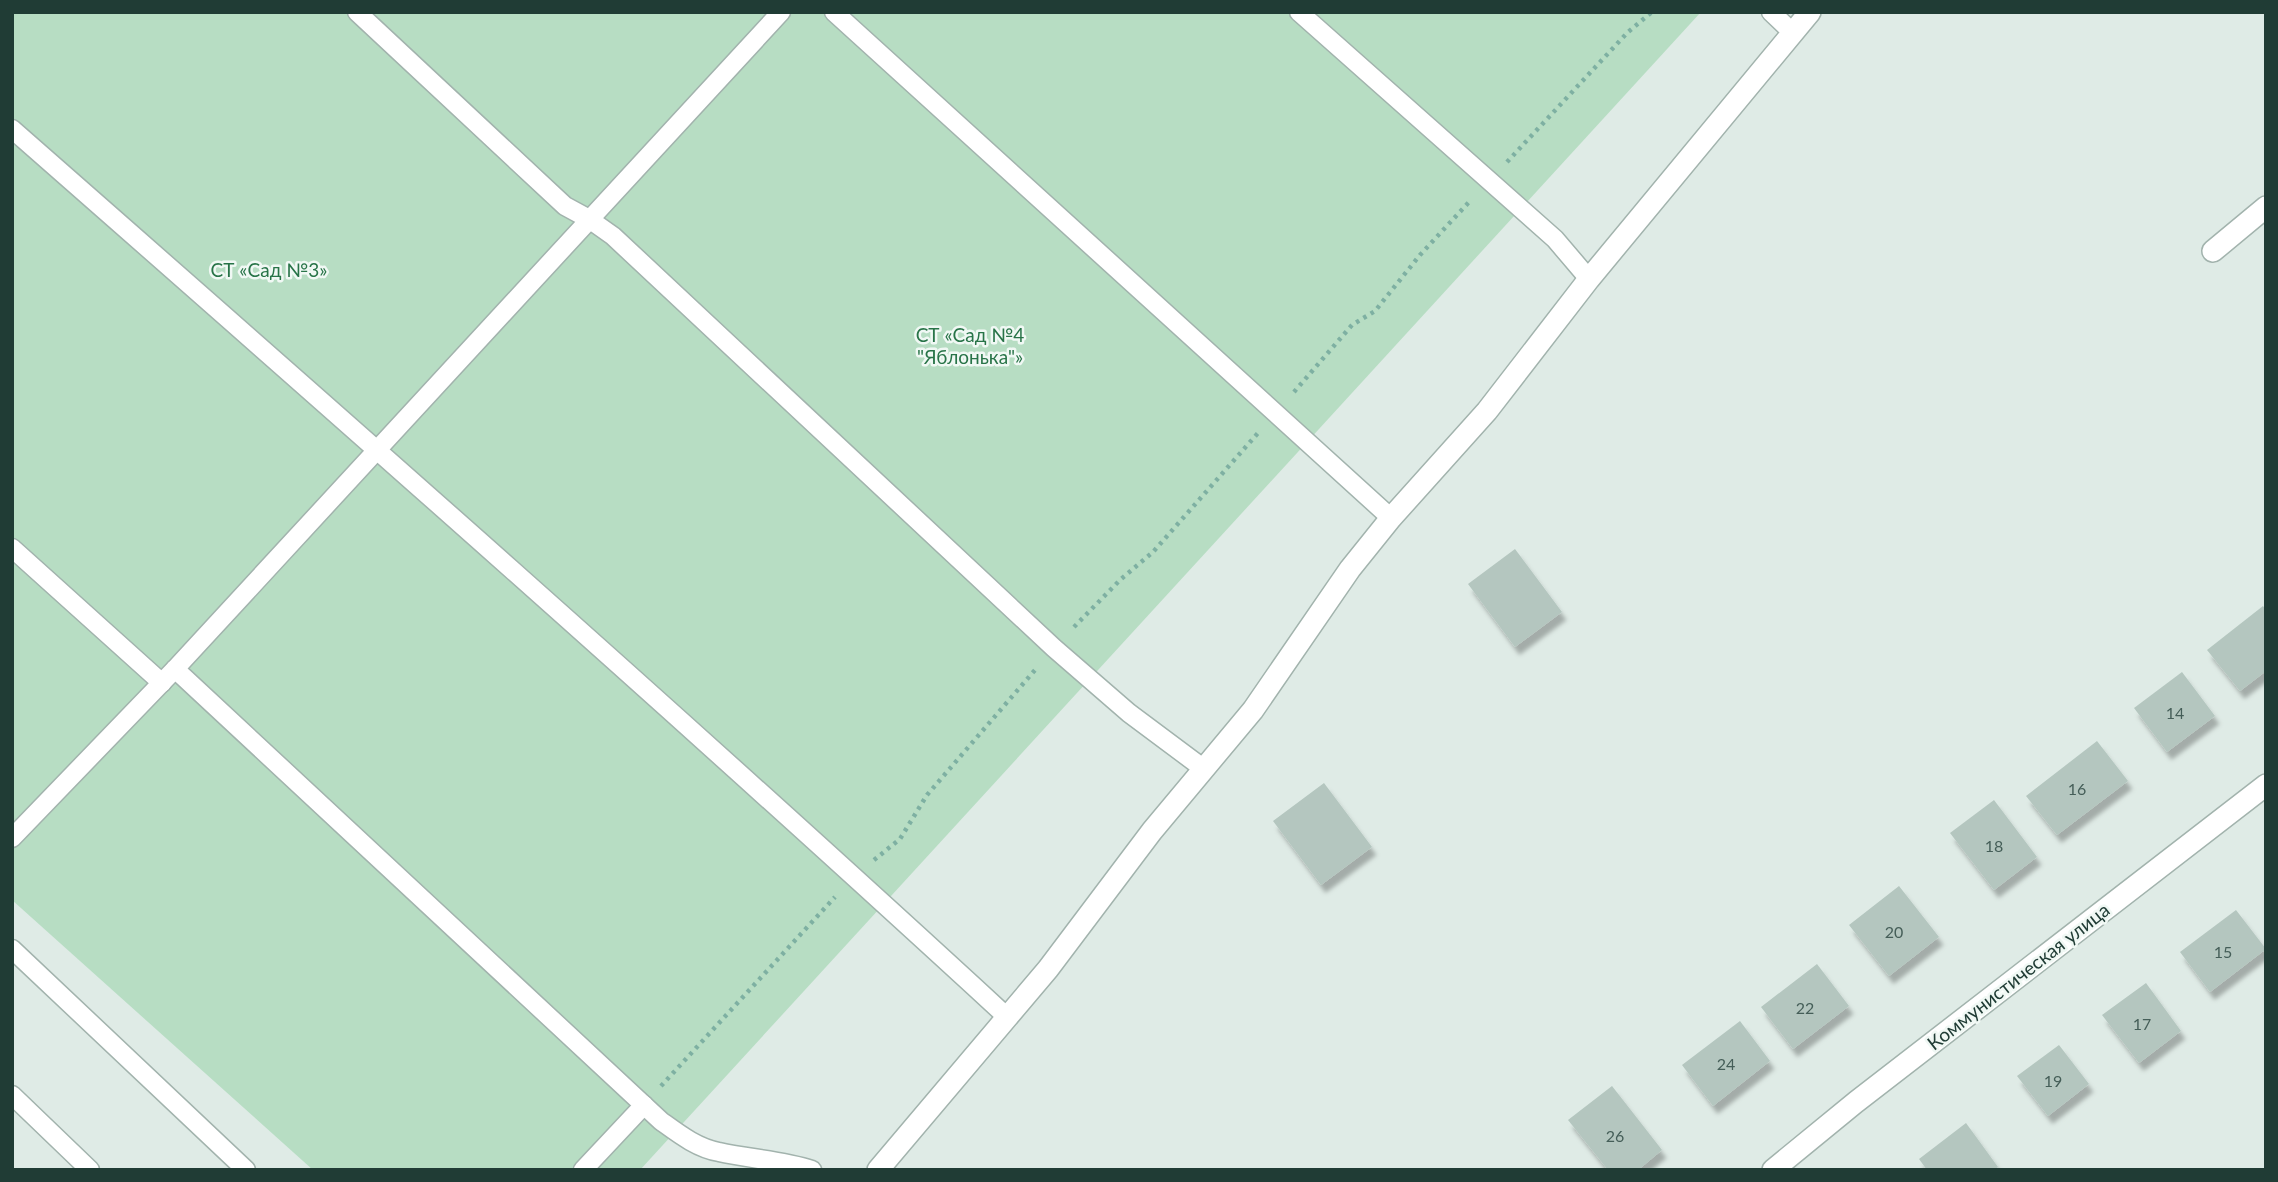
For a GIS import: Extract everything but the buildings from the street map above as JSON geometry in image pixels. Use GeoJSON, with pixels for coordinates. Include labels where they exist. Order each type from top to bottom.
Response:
{"type":"FeatureCollection","features":[{"type":"Feature","properties":{"kind":"street"},"geometry":{"type":"LineString","coordinates":[[878,1170],[1048,969],[1152,831],[1253,710],[1350,569],[1391,518],[1487,411],[1589,279],[1810,12]]}},
{"type":"Feature","properties":{"kind":"street"},"geometry":{"type":"LineString","coordinates":[[2213,251],[2266,207]]}},
{"type":"Feature","properties":{"kind":"street","name":"Коммунистическая улица"},"geometry":{"type":"LineString","coordinates":[[1773,1170],[1856,1102],[2266,785]]}},
{"type":"Feature","properties":{"kind":"lane"},"geometry":{"type":"LineString","coordinates":[[357,12],[565,206],[589,219],[623,245],[1054,648],[1129,713],[1204,769]]}},
{"type":"Feature","properties":{"kind":"lane"},"geometry":{"type":"LineString","coordinates":[[12,838],[162,683],[781,12]]}},
{"type":"Feature","properties":{"kind":"lane"},"geometry":{"type":"LineString","coordinates":[[834,12],[1391,518]]}},
{"type":"Feature","properties":{"kind":"lane"},"geometry":{"type":"LineString","coordinates":[[1299,12],[1555,239],[1589,279]]}},
{"type":"Feature","properties":{"kind":"lane"},"geometry":{"type":"LineString","coordinates":[[1771,12],[1793,33]]}},
{"type":"Feature","properties":{"kind":"lane"},"geometry":{"type":"LineString","coordinates":[[12,129],[378,450],[854,876],[1006,1016]]}},
{"type":"Feature","properties":{"kind":"lane"},"geometry":{"type":"LineString","coordinates":[[12,548],[162,683]]}},
{"type":"Feature","properties":{"kind":"lane"},"geometry":{"type":"LineString","coordinates":[[175,669],[661,1121],[690,1142],[717,1152],[793,1164],[812,1170]]}},
{"type":"Feature","properties":{"kind":"lane"},"geometry":{"type":"LineString","coordinates":[[12,949],[246,1170]]}},
{"type":"Feature","properties":{"kind":"lane"},"geometry":{"type":"LineString","coordinates":[[12,1095],[90,1170]]}},
{"type":"Feature","properties":{"kind":"lane"},"geometry":{"type":"LineString","coordinates":[[583,1170],[644,1105]]}},
{"type":"Feature","properties":{"kind":"path"},"geometry":{"type":"LineString","coordinates":[[644,1105],[854,876],[900,839],[927,795],[1054,648],[1120,580],[1153,552],[1352,325],[1375,311],[1420,255],[1488,181],[1628,32],[1651,12]]}},
{"type":"Feature","properties":{"kind":"green space","name":"СТ «Сад №4 \"Яблонька\"»"},"geometry":{"type":"Polygon","coordinates":[[[12,12],[1701,12],[640,1170],[313,1170],[12,900],[12,12]]]}},
{"type":"Feature","properties":{"kind":"park label","name":"СТ «Сад №3»"},"geometry":{"type":"Point","coordinates":[269,269]}}]}
